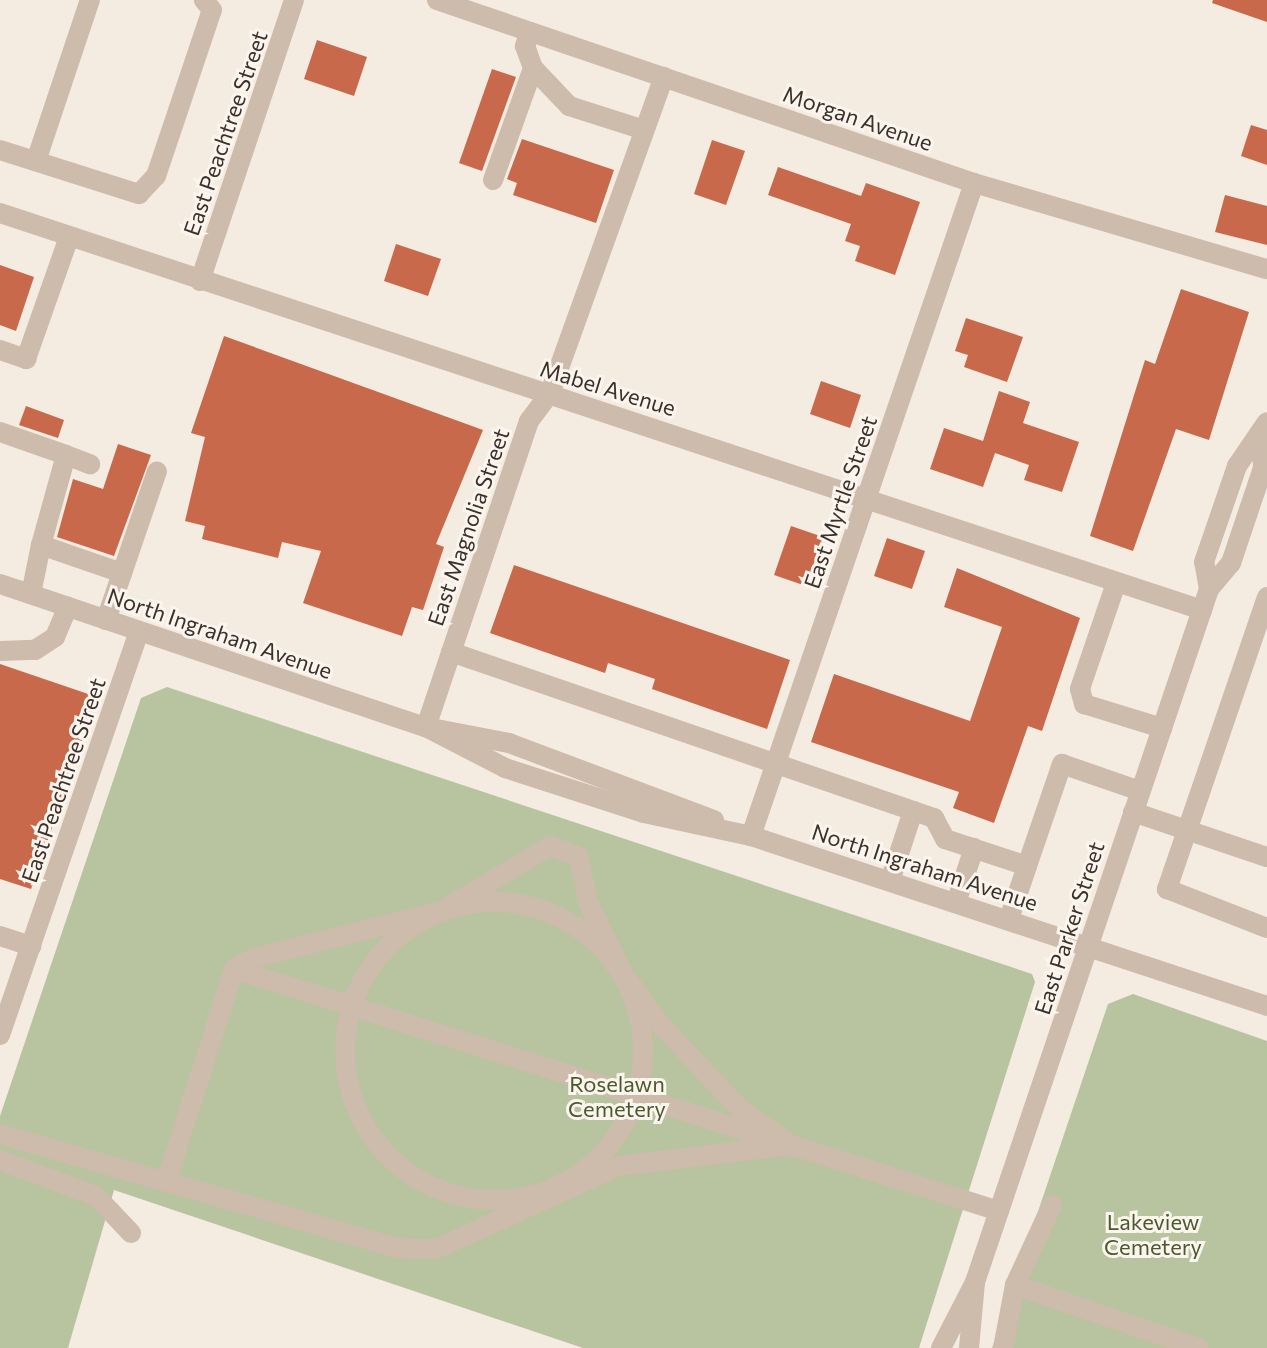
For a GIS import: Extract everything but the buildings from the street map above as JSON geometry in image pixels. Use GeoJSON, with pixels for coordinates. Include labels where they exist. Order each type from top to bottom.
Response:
{"type":"FeatureCollection","features":[{"type":"Feature","properties":{"kind":"street"},"geometry":{"type":"LineString","coordinates":[[36,161],[90,0]]}},
{"type":"Feature","properties":{"kind":"street"},"geometry":{"type":"LineString","coordinates":[[0,150],[139,194],[156,176],[212,10],[204,0]]}},
{"type":"Feature","properties":{"kind":"street","name":"East Peachtree Street"},"geometry":{"type":"LineString","coordinates":[[200,281],[294,0]]}},
{"type":"Feature","properties":{"kind":"street","name":"Morgan Avenue"},"geometry":{"type":"LineString","coordinates":[[437,0],[974,183],[1267,269]]}},
{"type":"Feature","properties":{"kind":"street"},"geometry":{"type":"LineString","coordinates":[[530,32],[525,46],[533,68],[569,106],[644,130]]}},
{"type":"Feature","properties":{"kind":"street"},"geometry":{"type":"LineString","coordinates":[[493,180],[533,68]]}},
{"type":"Feature","properties":{"kind":"street","name":"East Magnolia Street"},"geometry":{"type":"LineString","coordinates":[[426,727],[529,421],[550,393],[664,77]]}},
{"type":"Feature","properties":{"kind":"street","name":"East Myrtle Street"},"geometry":{"type":"LineString","coordinates":[[751,836],[974,183]]}},
{"type":"Feature","properties":{"kind":"street","name":"Mabel Avenue"},"geometry":{"type":"LineString","coordinates":[[0,213],[1202,610]]}},
{"type":"Feature","properties":{"kind":"street"},"geometry":{"type":"LineString","coordinates":[[0,350],[26,359],[69,237]]}},
{"type":"Feature","properties":{"kind":"street","name":"East Parker Street"},"geometry":{"type":"LineString","coordinates":[[941,1348],[975,1282],[1209,589],[1231,563],[1263,468],[1264,430]]}},
{"type":"Feature","properties":{"kind":"street"},"geometry":{"type":"LineString","coordinates":[[0,432],[90,464]]}},
{"type":"Feature","properties":{"kind":"street"},"geometry":{"type":"LineString","coordinates":[[31,594],[66,455]]}},
{"type":"Feature","properties":{"kind":"street"},"geometry":{"type":"LineString","coordinates":[[106,620],[157,471]]}},
{"type":"Feature","properties":{"kind":"street"},"geometry":{"type":"LineString","coordinates":[[41,545],[122,573]]}},
{"type":"Feature","properties":{"kind":"street"},"geometry":{"type":"LineString","coordinates":[[1116,583],[1080,689],[1084,704],[1162,728]]}},
{"type":"Feature","properties":{"kind":"street","name":"North Ingraham Avenue"},"geometry":{"type":"LineString","coordinates":[[0,584],[426,727],[505,768],[644,813],[751,836],[1267,1006]]}},
{"type":"Feature","properties":{"kind":"street"},"geometry":{"type":"LineString","coordinates":[[1267,597],[1167,889],[1171,896],[1267,928]]}},
{"type":"Feature","properties":{"kind":"street"},"geometry":{"type":"LineString","coordinates":[[0,651],[35,650],[55,637],[68,607]]}},
{"type":"Feature","properties":{"kind":"street","name":"East Peachtree Street"},"geometry":{"type":"LineString","coordinates":[[0,1035],[139,631]]}},
{"type":"Feature","properties":{"kind":"street"},"geometry":{"type":"LineString","coordinates":[[451,652],[934,818],[945,839],[1027,866]]}},
{"type":"Feature","properties":{"kind":"street"},"geometry":{"type":"LineString","coordinates":[[1009,919],[1062,764],[1140,791]]}},
{"type":"Feature","properties":{"kind":"street"},"geometry":{"type":"LineString","coordinates":[[890,881],[913,811]]}},
{"type":"Feature","properties":{"kind":"street"},"geometry":{"type":"LineString","coordinates":[[1133,812],[1267,857]]}},
{"type":"Feature","properties":{"kind":"street"},"geometry":{"type":"LineString","coordinates":[[0,1134],[397,1248],[436,1249],[548,1192],[587,1169],[618,1137],[637,1097],[643,1041],[624,975],[589,904],[578,856],[550,846],[402,933],[371,965],[351,1006],[344,1054],[352,1102],[375,1144],[401,1169],[454,1197],[501,1202],[548,1192],[618,1166],[791,1145]]}},
{"type":"Feature","properties":{"kind":"street"},"geometry":{"type":"LineString","coordinates":[[956,903],[974,848]]}},
{"type":"Feature","properties":{"kind":"street"},"geometry":{"type":"LineString","coordinates":[[166,1182],[234,969],[254,958],[482,901],[550,913],[598,942],[739,1108],[791,1145]]}},
{"type":"Feature","properties":{"kind":"street"},"geometry":{"type":"LineString","coordinates":[[0,936],[31,946]]}},
{"type":"Feature","properties":{"kind":"street"},"geometry":{"type":"LineString","coordinates":[[234,969],[999,1211]]}},
{"type":"Feature","properties":{"kind":"street"},"geometry":{"type":"LineString","coordinates":[[0,1160],[96,1196],[131,1233]]}},
{"type":"Feature","properties":{"kind":"street"},"geometry":{"type":"LineString","coordinates":[[1003,1348],[1015,1285],[1052,1205]]}},
{"type":"Feature","properties":{"kind":"street","name":"East Parker Street"},"geometry":{"type":"LineString","coordinates":[[969,1348],[975,1282]]}},
{"type":"Feature","properties":{"kind":"street"},"geometry":{"type":"LineString","coordinates":[[1015,1285],[1199,1348]]}},
{"type":"Feature","properties":{"kind":"green space","name":"Roselawn Cemetery"},"geometry":{"type":"Polygon","coordinates":[[[167,687],[1032,974],[1035,982],[919,1348],[583,1348],[114,1190],[68,1348],[0,1348],[0,1116],[141,698],[167,687]]]}},
{"type":"Feature","properties":{"kind":"green space","name":"Lakeview Cemetery"},"geometry":{"type":"Polygon","coordinates":[[[1133,994],[1267,1041],[1267,1348],[992,1348],[1108,1004],[1133,994]]]}}]}
